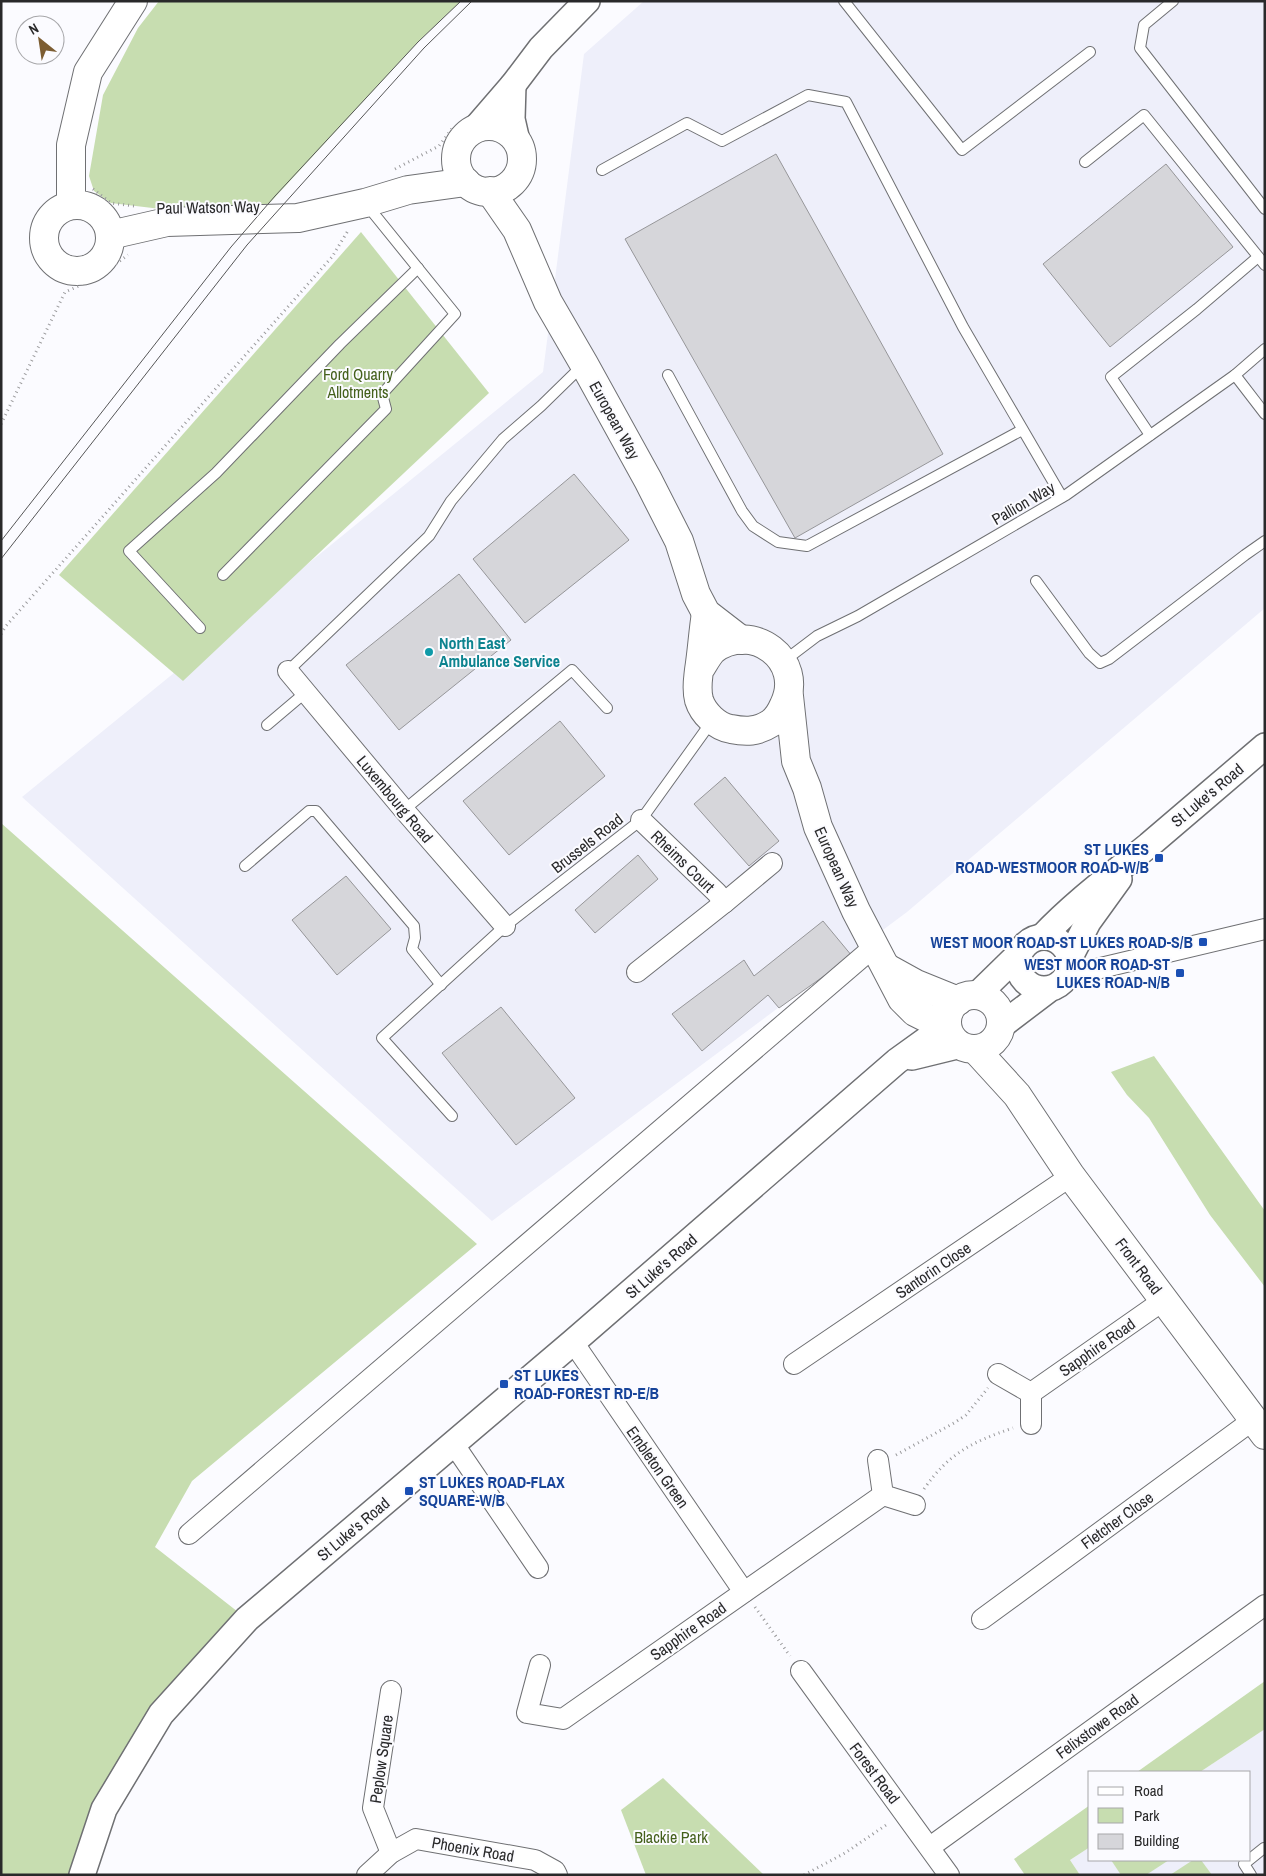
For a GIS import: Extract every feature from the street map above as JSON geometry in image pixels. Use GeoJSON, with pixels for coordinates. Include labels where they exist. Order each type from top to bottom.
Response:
{"type":"FeatureCollection","features":[{"type":"Feature","properties":{"kind":"main road"},"geometry":{"type":"LineString","coordinates":[[71,205],[71,145],[88,72],[133,1]]}},
{"type":"Feature","properties":{"kind":"main road"},"geometry":{"type":"LineString","coordinates":[[110,235],[167,222],[298,218],[365,204],[398,181],[481,179],[521,168],[522,156],[517,141],[503,129],[495,126],[465,127],[457,151],[481,179]]}},
{"type":"Feature","properties":{"kind":"main road","name":"European Way"},"geometry":{"type":"LineString","coordinates":[[481,179],[517,230],[548,302],[648,480],[679,540],[696,594],[706,613]]}},
{"type":"Feature","properties":{"kind":"main road"},"geometry":{"type":"LineString","coordinates":[[71,205],[83,205],[101,215],[105,220],[110,235],[107,252],[99,262],[90,268],[78,270],[61,266],[52,259],[46,250],[44,238],[45,230],[54,214],[71,205]]}},
{"type":"Feature","properties":{"kind":"main road"},"geometry":{"type":"LineString","coordinates":[[706,613],[741,640]]}},
{"type":"Feature","properties":{"kind":"main road"},"geometry":{"type":"LineString","coordinates":[[706,613],[697,682],[699,702],[712,720],[724,728],[748,732],[768,742],[796,761]]}},
{"type":"Feature","properties":{"kind":"main road"},"geometry":{"type":"LineString","coordinates":[[700,669],[712,651],[733,640],[754,640],[773,650],[783,662],[789,677],[789,696],[780,714],[772,722],[758,730],[748,732]]}},
{"type":"Feature","properties":{"kind":"main road","name":"European Way"},"geometry":{"type":"LineString","coordinates":[[789,696],[796,761],[807,788],[818,828],[845,888],[902,999],[915,1012],[929,1019],[961,1023]]}},
{"type":"Feature","properties":{"kind":"main road"},"geometry":{"type":"LineString","coordinates":[[961,1023],[990,1000],[994,1004],[1000,1012],[1001,1027],[1017,1095]]}},
{"type":"Feature","properties":{"kind":"main road"},"geometry":{"type":"LineString","coordinates":[[961,1023],[985,1047],[992,1043],[1001,1027]]}},
{"type":"Feature","properties":{"kind":"main road"},"geometry":{"type":"LineString","coordinates":[[961,1023],[1017,1095]]}},
{"type":"Feature","properties":{"kind":"main road","name":"Front Road"},"geometry":{"type":"LineString","coordinates":[[1017,1095],[1071,1176],[1259,1428]]}},
{"type":"Feature","properties":{"kind":"street"},"geometry":{"type":"LineString","coordinates":[[465,127],[513,85],[541,48],[587,1]]}},
{"type":"Feature","properties":{"kind":"street"},"geometry":{"type":"LineString","coordinates":[[513,85],[512,119],[517,141]]}},
{"type":"Feature","properties":{"kind":"street","name":"Luxembourg Road"},"geometry":{"type":"LineString","coordinates":[[288,671],[504,926]]}},
{"type":"Feature","properties":{"kind":"street","name":"St Luke's Road"},"geometry":{"type":"LineString","coordinates":[[1042,937],[1064,914],[1265,746]]}},
{"type":"Feature","properties":{"kind":"street","name":"Rheims Court"},"geometry":{"type":"LineString","coordinates":[[641,820],[724,903]]}},
{"type":"Feature","properties":{"kind":"street","name":"St Luke's Road"},"geometry":{"type":"LineString","coordinates":[[1001,1027],[1062,974],[1088,922],[1114,885],[1148,844]]}},
{"type":"Feature","properties":{"kind":"street","name":"Rheims Court"},"geometry":{"type":"LineString","coordinates":[[637,972],[772,863]]}},
{"type":"Feature","properties":{"kind":"street"},"geometry":{"type":"LineString","coordinates":[[1019,954],[1017,964],[1022,979],[1033,988],[1062,974],[1265,929]]}},
{"type":"Feature","properties":{"kind":"street"},"geometry":{"type":"LineString","coordinates":[[961,1023],[1024,946],[1033,939],[1042,937],[1052,938],[1060,942],[1062,974]]}},
{"type":"Feature","properties":{"kind":"street"},"geometry":{"type":"LineString","coordinates":[[189,1534],[881,957]]}},
{"type":"Feature","properties":{"kind":"street","name":"St Luke's Road"},"geometry":{"type":"LineString","coordinates":[[82,1875],[104,1809],[160,1714],[247,1619],[573,1342],[897,1061],[961,1023]]}},
{"type":"Feature","properties":{"kind":"street","name":"Santorin Close"},"geometry":{"type":"LineString","coordinates":[[794,1364],[1071,1176]]}},
{"type":"Feature","properties":{"kind":"street","name":"Sapphire Road"},"geometry":{"type":"LineString","coordinates":[[1030,1393],[1164,1300]]}},
{"type":"Feature","properties":{"kind":"street","name":"Embleton Green"},"geometry":{"type":"LineString","coordinates":[[573,1342],[744,1592]]}},
{"type":"Feature","properties":{"kind":"street"},"geometry":{"type":"LineString","coordinates":[[998,1374],[1030,1393],[1031,1424]]}},
{"type":"Feature","properties":{"kind":"street","name":"Fletcher Close"},"geometry":{"type":"LineString","coordinates":[[982,1619],[1259,1428]]}},
{"type":"Feature","properties":{"kind":"street"},"geometry":{"type":"LineString","coordinates":[[453,1443],[538,1568]]}},
{"type":"Feature","properties":{"kind":"street"},"geometry":{"type":"LineString","coordinates":[[878,1460],[883,1495],[915,1505]]}},
{"type":"Feature","properties":{"kind":"street","name":"Sapphire Road"},"geometry":{"type":"LineString","coordinates":[[540,1665],[527,1713],[563,1719],[883,1495]]}},
{"type":"Feature","properties":{"kind":"street","name":"Felixstowe Road"},"geometry":{"type":"LineString","coordinates":[[930,1847],[1265,1605]]}},
{"type":"Feature","properties":{"kind":"street","name":"Forest Road"},"geometry":{"type":"LineString","coordinates":[[801,1671],[950,1875]]}},
{"type":"Feature","properties":{"kind":"street","name":"Peplow Square"},"geometry":{"type":"LineString","coordinates":[[391,1691],[373,1808],[391,1854]]}},
{"type":"Feature","properties":{"kind":"street","name":"Phoenix Road"},"geometry":{"type":"LineString","coordinates":[[367,1875],[391,1854],[416,1839],[535,1860],[555,1871],[557,1875]]}},
{"type":"Feature","properties":{"kind":"lane"},"geometry":{"type":"LineString","coordinates":[[844,1],[962,150],[1090,52]]}},
{"type":"Feature","properties":{"kind":"lane"},"geometry":{"type":"LineString","coordinates":[[1173,1],[1144,25],[1140,48],[1265,209]]}},
{"type":"Feature","properties":{"kind":"lane"},"geometry":{"type":"LineString","coordinates":[[602,170],[687,123],[722,141],[808,95],[846,102],[963,327],[1062,497]]}},
{"type":"Feature","properties":{"kind":"lane"},"geometry":{"type":"LineString","coordinates":[[1085,162],[1144,115],[1261,261],[1111,377],[1150,435]]}},
{"type":"Feature","properties":{"kind":"lane"},"geometry":{"type":"LineString","coordinates":[[223,575],[386,409],[382,394],[455,314],[365,204]]}},
{"type":"Feature","properties":{"kind":"lane"},"geometry":{"type":"LineString","coordinates":[[200,628],[130,551],[216,473],[340,344],[418,268]]}},
{"type":"Feature","properties":{"kind":"lane","name":"Pallion Way"},"geometry":{"type":"LineString","coordinates":[[783,662],[816,636],[858,616],[1062,497],[1235,374],[1265,350]]}},
{"type":"Feature","properties":{"kind":"lane"},"geometry":{"type":"LineString","coordinates":[[288,671],[429,536],[451,501],[503,439],[542,406],[584,364]]}},
{"type":"Feature","properties":{"kind":"lane"},"geometry":{"type":"LineString","coordinates":[[1235,374],[1265,414]]}},
{"type":"Feature","properties":{"kind":"lane"},"geometry":{"type":"LineString","coordinates":[[668,375],[742,511],[753,526],[778,542],[808,546],[1022,430]]}},
{"type":"Feature","properties":{"kind":"lane"},"geometry":{"type":"LineString","coordinates":[[1036,580],[1089,653],[1100,662],[1109,659],[1265,541]]}},
{"type":"Feature","properties":{"kind":"lane"},"geometry":{"type":"LineString","coordinates":[[404,810],[572,670],[607,708]]}},
{"type":"Feature","properties":{"kind":"lane"},"geometry":{"type":"LineString","coordinates":[[267,725],[306,692]]}},
{"type":"Feature","properties":{"kind":"lane","name":"Brussels Road"},"geometry":{"type":"LineString","coordinates":[[452,1116],[382,1038],[504,926],[641,820],[712,720]]}},
{"type":"Feature","properties":{"kind":"lane"},"geometry":{"type":"LineString","coordinates":[[245,866],[309,811],[316,811],[414,926],[415,938],[412,949],[441,985]]}},
{"type":"Feature","properties":{"kind":"lane"},"geometry":{"type":"LineString","coordinates":[[1251,1858],[1264,1848]]}},
{"type":"Feature","properties":{"kind":"lane"},"geometry":{"type":"LineString","coordinates":[[1248,1861],[1244,1864],[1251,1875]]}},
{"type":"Feature","properties":{"kind":"path"},"geometry":{"type":"LineString","coordinates":[[398,181],[439,146],[465,127]]}},
{"type":"Feature","properties":{"kind":"path","name":"Paul Watson Way"},"geometry":{"type":"LineString","coordinates":[[91,183],[94,191],[111,203],[140,207]]}},
{"type":"Feature","properties":{"kind":"path"},"geometry":{"type":"LineString","coordinates":[[1,634],[112,504],[332,257],[365,204]]}},
{"type":"Feature","properties":{"kind":"path"},"geometry":{"type":"LineString","coordinates":[[1,424],[65,292],[95,279],[135,252]]}},
{"type":"Feature","properties":{"kind":"path"},"geometry":{"type":"LineString","coordinates":[[878,1460],[908,1449],[966,1415],[998,1374]]}},
{"type":"Feature","properties":{"kind":"path"},"geometry":{"type":"LineString","coordinates":[[915,1505],[934,1475],[963,1448],[999,1433],[1031,1424]]}},
{"type":"Feature","properties":{"kind":"path"},"geometry":{"type":"LineString","coordinates":[[744,1592],[801,1671]]}},
{"type":"Feature","properties":{"kind":"path"},"geometry":{"type":"LineString","coordinates":[[804,1875],[845,1853],[904,1812]]}},
{"type":"Feature","properties":{"kind":"shaded area"},"geometry":{"type":"Polygon","coordinates":[[[644,1],[1265,1],[1265,608],[907,912],[492,1221],[22,797],[543,372],[584,54],[644,1]]]}},
{"type":"Feature","properties":{"kind":"shaded area"},"geometry":{"type":"Polygon","coordinates":[[[1265,1729],[1265,1875],[1080,1875],[1070,1860],[1088,1848],[1088,1861],[1251,1861],[1251,1771],[1202,1771],[1265,1729]]]}},
{"type":"Feature","properties":{"kind":"green space"},"geometry":{"type":"Polygon","coordinates":[[[159,1],[461,1],[418,42],[267,206],[169,210],[111,203],[94,191],[89,176],[103,95],[138,28],[159,1]]]}},
{"type":"Feature","properties":{"kind":"green space","name":"Ford Quarry Allotments"},"geometry":{"type":"Polygon","coordinates":[[[361,232],[489,393],[183,681],[59,575],[361,232]]]}},
{"type":"Feature","properties":{"kind":"green space"},"geometry":{"type":"Polygon","coordinates":[[[1,823],[477,1244],[192,1481],[155,1547],[247,1619],[161,1714],[82,1875],[1,1875],[1,823]]]}},
{"type":"Feature","properties":{"kind":"green space"},"geometry":{"type":"Polygon","coordinates":[[[1154,1056],[1265,1211],[1265,1287],[1210,1215],[1149,1118],[1127,1095],[1111,1072],[1154,1056]]]}},
{"type":"Feature","properties":{"kind":"green space"},"geometry":{"type":"Polygon","coordinates":[[[1265,1681],[1265,1729],[1202,1771],[1138,1771],[1265,1681]]]}},
{"type":"Feature","properties":{"kind":"green space","name":"Blackie Park"},"geometry":{"type":"Polygon","coordinates":[[[663,1778],[764,1875],[646,1875],[621,1810],[663,1778]]]}},
{"type":"Feature","properties":{"kind":"green space"},"geometry":{"type":"Polygon","coordinates":[[[1088,1806],[1088,1848],[1070,1860],[1080,1875],[1025,1875],[1014,1859],[1088,1806]]]}},
{"type":"Feature","properties":{"kind":"green space"},"geometry":{"type":"Polygon","coordinates":[[[1112,1861],[1167,1861],[1146,1875],[1121,1875],[1112,1861]]]}},
{"type":"Feature","properties":{"kind":"green space"},"geometry":{"type":"Polygon","coordinates":[[[1191,1861],[1202,1861],[1212,1875],[1170,1875],[1191,1861]]]}},
{"type":"Feature","properties":{"kind":"building"},"geometry":{"type":"Polygon","coordinates":[[[776,154],[943,454],[795,538],[625,239],[776,154]]]}},
{"type":"Feature","properties":{"kind":"building"},"geometry":{"type":"Polygon","coordinates":[[[1166,164],[1233,247],[1110,347],[1043,264],[1166,164]]]}},
{"type":"Feature","properties":{"kind":"building","name":"North East Ambulance Service"},"geometry":{"type":"Polygon","coordinates":[[[574,474],[629,540],[525,623],[473,559],[574,474]]]}},
{"type":"Feature","properties":{"kind":"building","name":"North East Ambulance Service"},"geometry":{"type":"Polygon","coordinates":[[[459,574],[511,640],[399,730],[346,665],[459,574]]]}},
{"type":"Feature","properties":{"kind":"building"},"geometry":{"type":"Polygon","coordinates":[[[560,721],[605,776],[509,855],[463,801],[560,721]]]}},
{"type":"Feature","properties":{"kind":"building"},"geometry":{"type":"Polygon","coordinates":[[[725,777],[779,841],[749,866],[694,804],[725,777]]]}},
{"type":"Feature","properties":{"kind":"building"},"geometry":{"type":"Polygon","coordinates":[[[638,855],[658,879],[595,933],[575,910],[638,855]]]}},
{"type":"Feature","properties":{"kind":"building"},"geometry":{"type":"Polygon","coordinates":[[[346,876],[391,929],[337,975],[292,920],[346,876]]]}},
{"type":"Feature","properties":{"kind":"building"},"geometry":{"type":"Polygon","coordinates":[[[823,921],[852,956],[779,1008],[768,995],[702,1051],[672,1014],[744,960],[754,976],[823,921]]]}},
{"type":"Feature","properties":{"kind":"building"},"geometry":{"type":"Polygon","coordinates":[[[501,1007],[575,1098],[516,1145],[442,1053],[501,1007]]]}},
{"type":"Feature","properties":{"kind":"tram line"},"geometry":{"type":"LineString","coordinates":[[1,541],[231,247],[275,196],[418,42],[461,1]]}},
{"type":"Feature","properties":{"kind":"tram line"},"geometry":{"type":"LineString","coordinates":[[1,559],[247,245],[424,48],[472,1]]}},
{"type":"Feature","properties":{"kind":"place","name":"North East Ambulance Service"},"geometry":{"type":"Point","coordinates":[429,652]}},
{"type":"Feature","properties":{"kind":"place","name":"ST LUKES ROAD-WESTMOOR ROAD-W/B"},"geometry":{"type":"Point","coordinates":[1159,858]}},
{"type":"Feature","properties":{"kind":"place","name":"WEST MOOR ROAD-ST LUKES ROAD-S/B"},"geometry":{"type":"Point","coordinates":[1203,942]}},
{"type":"Feature","properties":{"kind":"place","name":"WEST MOOR ROAD-ST LUKES ROAD-N/B"},"geometry":{"type":"Point","coordinates":[1180,973]}},
{"type":"Feature","properties":{"kind":"place","name":"ST LUKES ROAD-FOREST RD-E/B"},"geometry":{"type":"Point","coordinates":[504,1384]}},
{"type":"Feature","properties":{"kind":"place","name":"ST LUKES ROAD-FLAX SQUARE-W/B"},"geometry":{"type":"Point","coordinates":[409,1491]}}]}
